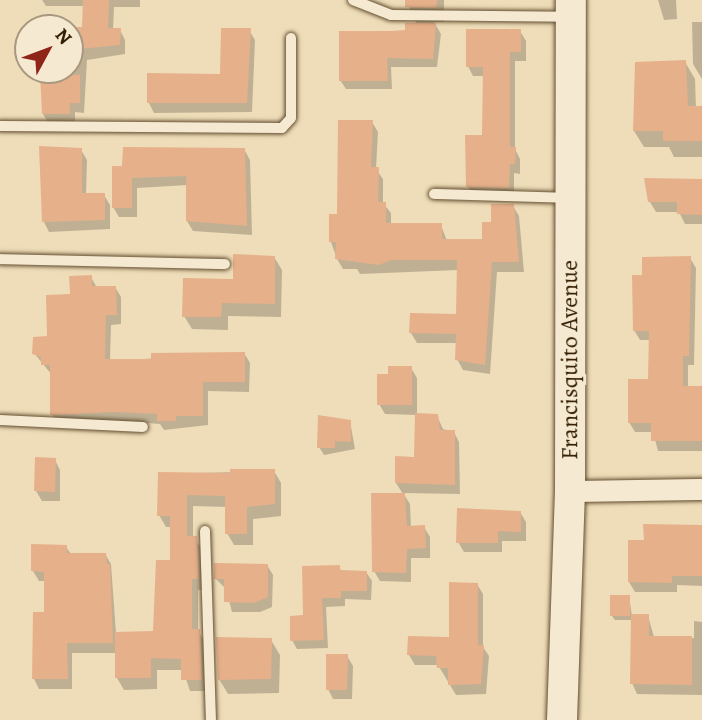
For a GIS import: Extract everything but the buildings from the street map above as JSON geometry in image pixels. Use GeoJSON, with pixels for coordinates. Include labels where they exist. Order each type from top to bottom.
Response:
{"type":"FeatureCollection","features":[{"type":"Feature","properties":{"kind":"street","name":"Francisquito Avenue"},"geometry":{"type":"LineString","coordinates":[[562,720],[570,491],[571,8]]}},
{"type":"Feature","properties":{"kind":"street"},"geometry":{"type":"LineString","coordinates":[[570,491],[702,489]]}},
{"type":"Feature","properties":{"kind":"lane"},"geometry":{"type":"LineString","coordinates":[[353,0],[391,15],[571,8]]}},
{"type":"Feature","properties":{"kind":"lane"},"geometry":{"type":"LineString","coordinates":[[0,126],[282,128],[291,118],[291,38]]}},
{"type":"Feature","properties":{"kind":"lane"},"geometry":{"type":"LineString","coordinates":[[434,194],[570,198]]}},
{"type":"Feature","properties":{"kind":"lane"},"geometry":{"type":"LineString","coordinates":[[0,258],[225,264]]}},
{"type":"Feature","properties":{"kind":"lane"},"geometry":{"type":"LineString","coordinates":[[0,420],[143,428]]}},
{"type":"Feature","properties":{"kind":"lane"},"geometry":{"type":"LineString","coordinates":[[205,531],[211,720]]}}]}
